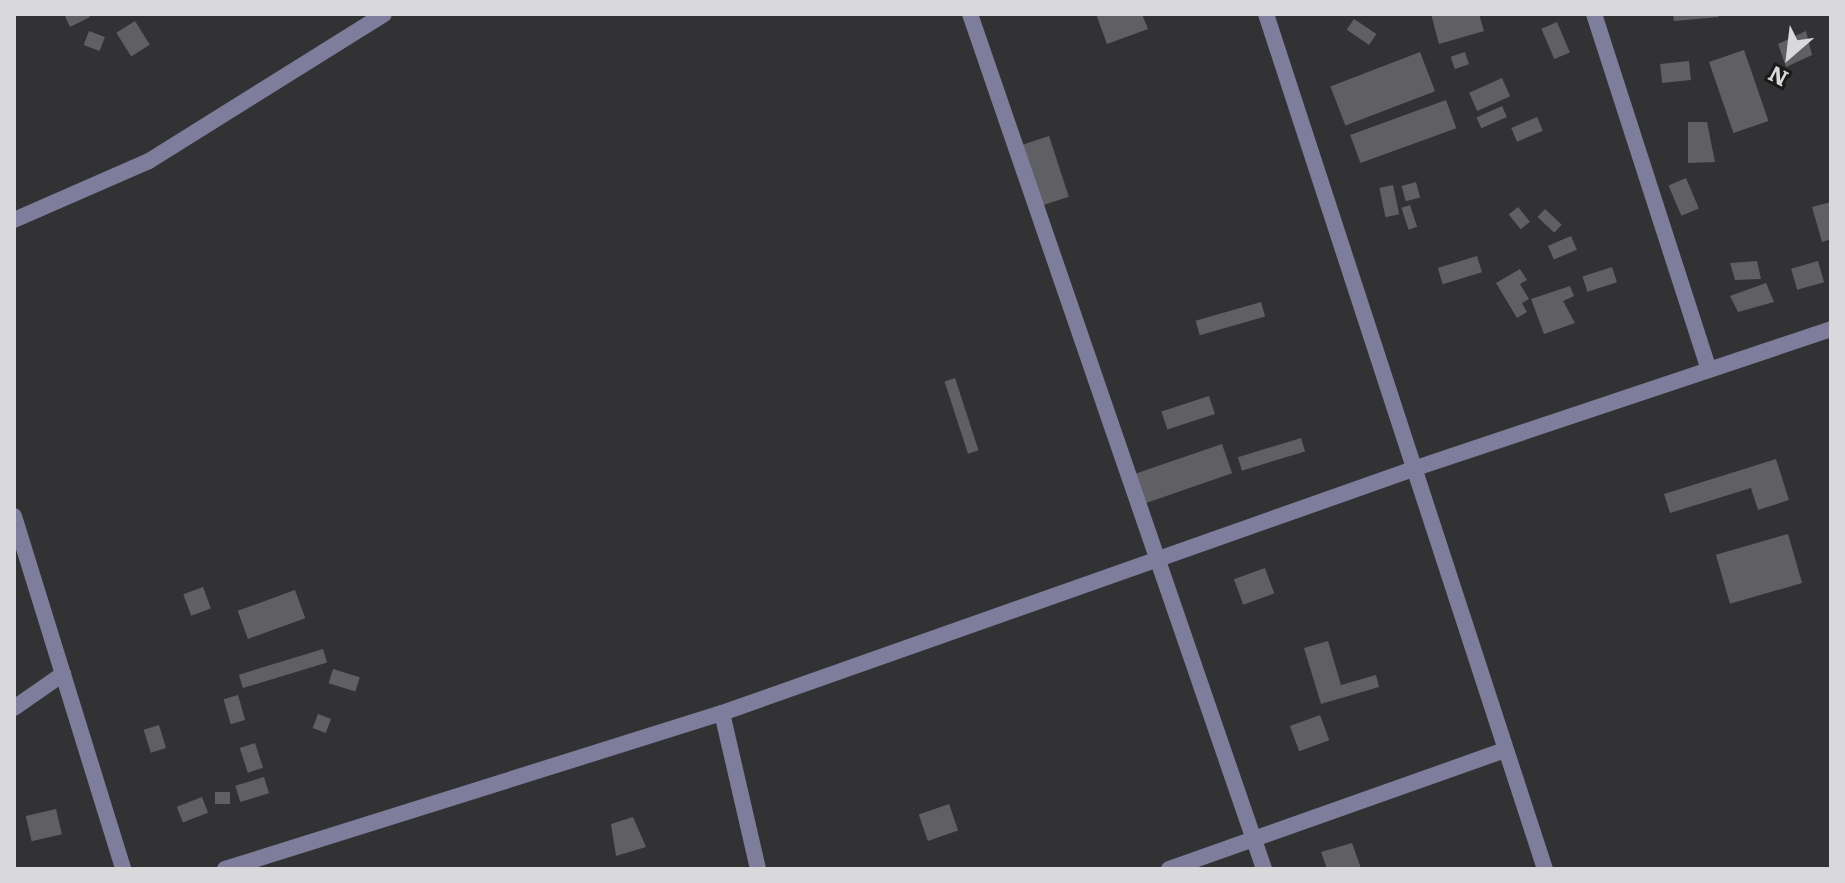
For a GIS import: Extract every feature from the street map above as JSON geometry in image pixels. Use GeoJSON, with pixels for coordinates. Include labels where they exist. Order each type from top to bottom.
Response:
{"type":"FeatureCollection","features":[{"type":"Feature","properties":{"kind":"street"},"geometry":{"type":"LineString","coordinates":[[14,220],[149,161],[384,14]]}},
{"type":"Feature","properties":{"kind":"street"},"geometry":{"type":"LineString","coordinates":[[970,14],[1251,840],[1264,869]]}},
{"type":"Feature","properties":{"kind":"street"},"geometry":{"type":"LineString","coordinates":[[1266,14],[1545,869]]}},
{"type":"Feature","properties":{"kind":"street"},"geometry":{"type":"LineString","coordinates":[[1594,14],[1709,370]]}},
{"type":"Feature","properties":{"kind":"street"},"geometry":{"type":"LineString","coordinates":[[225,869],[722,713],[1416,468],[1831,329]]}},
{"type":"Feature","properties":{"kind":"street"},"geometry":{"type":"LineString","coordinates":[[14,516],[123,869]]}},
{"type":"Feature","properties":{"kind":"street"},"geometry":{"type":"LineString","coordinates":[[14,708],[63,674]]}},
{"type":"Feature","properties":{"kind":"street"},"geometry":{"type":"LineString","coordinates":[[722,713],[758,869]]}},
{"type":"Feature","properties":{"kind":"street"},"geometry":{"type":"LineString","coordinates":[[1169,869],[1505,750]]}},
{"type":"Feature","properties":{"kind":"building"},"geometry":{"type":"Polygon","coordinates":[[[64,14],[89,14],[90,17],[70,27],[64,14]]]}},
{"type":"Feature","properties":{"kind":"building"},"geometry":{"type":"Polygon","coordinates":[[[1096,14],[1142,14],[1148,29],[1107,44],[1096,14]]]}},
{"type":"Feature","properties":{"kind":"building"},"geometry":{"type":"Polygon","coordinates":[[[1431,14],[1479,14],[1484,31],[1439,44],[1431,14]]]}},
{"type":"Feature","properties":{"kind":"building"},"geometry":{"type":"Polygon","coordinates":[[[1673,14],[1718,14],[1719,17],[1674,21],[1673,14]]]}},
{"type":"Feature","properties":{"kind":"building"},"geometry":{"type":"Polygon","coordinates":[[[1354,19],[1376,34],[1369,45],[1347,30],[1354,19]]]}},
{"type":"Feature","properties":{"kind":"building"},"geometry":{"type":"Polygon","coordinates":[[[135,21],[150,45],[131,56],[116,33],[135,21]]]}},
{"type":"Feature","properties":{"kind":"building"},"geometry":{"type":"Polygon","coordinates":[[[1557,22],[1570,52],[1554,59],[1541,29],[1557,22]]]}},
{"type":"Feature","properties":{"kind":"building"},"geometry":{"type":"Polygon","coordinates":[[[89,31],[105,37],[99,51],[84,45],[89,31]]]}},
{"type":"Feature","properties":{"kind":"building"},"geometry":{"type":"Polygon","coordinates":[[[1806,31],[1812,55],[1786,67],[1778,44],[1806,31]]]}},
{"type":"Feature","properties":{"kind":"building"},"geometry":{"type":"Polygon","coordinates":[[[1744,50],[1768,121],[1733,133],[1709,62],[1744,50]]]}},
{"type":"Feature","properties":{"kind":"building"},"geometry":{"type":"Polygon","coordinates":[[[1420,52],[1435,91],[1345,126],[1330,86],[1420,52]]]}},
{"type":"Feature","properties":{"kind":"building"},"geometry":{"type":"Polygon","coordinates":[[[1465,52],[1469,64],[1455,69],[1451,57],[1465,52]]]}},
{"type":"Feature","properties":{"kind":"building"},"geometry":{"type":"Polygon","coordinates":[[[1689,61],[1691,80],[1662,83],[1660,64],[1689,61]]]}},
{"type":"Feature","properties":{"kind":"building"},"geometry":{"type":"Polygon","coordinates":[[[1502,78],[1510,96],[1477,111],[1469,93],[1502,78]]]}},
{"type":"Feature","properties":{"kind":"building"},"geometry":{"type":"Polygon","coordinates":[[[1446,100],[1456,128],[1360,163],[1350,135],[1446,100]]]}},
{"type":"Feature","properties":{"kind":"building"},"geometry":{"type":"Polygon","coordinates":[[[1502,106],[1507,117],[1481,128],[1476,117],[1502,106]]]}},
{"type":"Feature","properties":{"kind":"building"},"geometry":{"type":"Polygon","coordinates":[[[1537,117],[1543,131],[1517,142],[1511,128],[1537,117]]]}},
{"type":"Feature","properties":{"kind":"building"},"geometry":{"type":"Polygon","coordinates":[[[1688,122],[1707,122],[1715,162],[1688,163],[1688,122]]]}},
{"type":"Feature","properties":{"kind":"building"},"geometry":{"type":"Polygon","coordinates":[[[1049,136],[1069,197],[1042,206],[1022,145],[1049,136]]]}},
{"type":"Feature","properties":{"kind":"building"},"geometry":{"type":"Polygon","coordinates":[[[1686,178],[1699,208],[1681,216],[1669,185],[1686,178]]]}},
{"type":"Feature","properties":{"kind":"building"},"geometry":{"type":"Polygon","coordinates":[[[1416,182],[1420,197],[1406,201],[1402,186],[1416,182]]]}},
{"type":"Feature","properties":{"kind":"building"},"geometry":{"type":"Polygon","coordinates":[[[1393,185],[1399,214],[1386,217],[1379,188],[1393,185]]]}},
{"type":"Feature","properties":{"kind":"building"},"geometry":{"type":"Polygon","coordinates":[[[1831,202],[1831,239],[1822,242],[1812,207],[1831,202]]]}},
{"type":"Feature","properties":{"kind":"building"},"geometry":{"type":"Polygon","coordinates":[[[1410,205],[1417,227],[1409,230],[1401,208],[1410,205]]]}},
{"type":"Feature","properties":{"kind":"building"},"geometry":{"type":"Polygon","coordinates":[[[1518,207],[1530,222],[1521,229],[1509,215],[1518,207]]]}},
{"type":"Feature","properties":{"kind":"building"},"geometry":{"type":"Polygon","coordinates":[[[1545,209],[1562,225],[1554,233],[1537,217],[1545,209]]]}},
{"type":"Feature","properties":{"kind":"building"},"geometry":{"type":"Polygon","coordinates":[[[1571,236],[1577,250],[1554,260],[1548,246],[1571,236]]]}},
{"type":"Feature","properties":{"kind":"building"},"geometry":{"type":"Polygon","coordinates":[[[1477,256],[1482,272],[1443,284],[1438,268],[1477,256]]]}},
{"type":"Feature","properties":{"kind":"building"},"geometry":{"type":"Polygon","coordinates":[[[1757,261],[1761,279],[1735,280],[1730,263],[1757,261]]]}},
{"type":"Feature","properties":{"kind":"building"},"geometry":{"type":"Polygon","coordinates":[[[1818,261],[1824,282],[1797,290],[1791,269],[1818,261]]]}},
{"type":"Feature","properties":{"kind":"building"},"geometry":{"type":"Polygon","coordinates":[[[1612,267],[1617,282],[1587,292],[1583,277],[1612,267]]]}},
{"type":"Feature","properties":{"kind":"building"},"geometry":{"type":"Polygon","coordinates":[[[1520,269],[1527,280],[1520,284],[1529,299],[1522,303],[1527,312],[1517,318],[1496,283],[1520,269]]]}},
{"type":"Feature","properties":{"kind":"building"},"geometry":{"type":"Polygon","coordinates":[[[1766,283],[1774,302],[1738,312],[1730,296],[1766,283]]]}},
{"type":"Feature","properties":{"kind":"building"},"geometry":{"type":"Polygon","coordinates":[[[1570,286],[1574,296],[1563,301],[1575,323],[1544,334],[1531,299],[1570,286]]]}},
{"type":"Feature","properties":{"kind":"building"},"geometry":{"type":"Polygon","coordinates":[[[1261,302],[1265,316],[1200,335],[1196,321],[1261,302]]]}},
{"type":"Feature","properties":{"kind":"building"},"geometry":{"type":"Polygon","coordinates":[[[955,378],[978,450],[968,454],[945,381],[955,378]]]}},
{"type":"Feature","properties":{"kind":"building"},"geometry":{"type":"Polygon","coordinates":[[[1209,396],[1215,414],[1167,430],[1161,411],[1209,396]]]}},
{"type":"Feature","properties":{"kind":"building"},"geometry":{"type":"Polygon","coordinates":[[[1301,438],[1305,451],[1242,471],[1238,457],[1301,438]]]}},
{"type":"Feature","properties":{"kind":"building"},"geometry":{"type":"Polygon","coordinates":[[[1222,444],[1232,473],[1143,504],[1133,475],[1222,444]]]}},
{"type":"Feature","properties":{"kind":"building"},"geometry":{"type":"Polygon","coordinates":[[[1776,459],[1789,500],[1758,510],[1751,488],[1670,513],[1664,494],[1776,459]]]}},
{"type":"Feature","properties":{"kind":"building"},"geometry":{"type":"Polygon","coordinates":[[[1788,534],[1802,583],[1730,604],[1716,555],[1788,534]]]}},
{"type":"Feature","properties":{"kind":"building"},"geometry":{"type":"Polygon","coordinates":[[[1265,568],[1274,593],[1243,605],[1234,579],[1265,568]]]}},
{"type":"Feature","properties":{"kind":"building"},"geometry":{"type":"Polygon","coordinates":[[[203,587],[211,609],[191,616],[183,594],[203,587]]]}},
{"type":"Feature","properties":{"kind":"building"},"geometry":{"type":"Polygon","coordinates":[[[295,590],[305,618],[248,639],[238,611],[295,590]]]}},
{"type":"Feature","properties":{"kind":"building"},"geometry":{"type":"Polygon","coordinates":[[[1328,641],[1341,685],[1376,675],[1379,687],[1321,704],[1304,648],[1328,641]]]}},
{"type":"Feature","properties":{"kind":"building"},"geometry":{"type":"Polygon","coordinates":[[[323,649],[327,662],[243,688],[239,675],[323,649]]]}},
{"type":"Feature","properties":{"kind":"building"},"geometry":{"type":"Polygon","coordinates":[[[333,669],[360,677],[355,692],[329,683],[333,669]]]}},
{"type":"Feature","properties":{"kind":"building"},"geometry":{"type":"Polygon","coordinates":[[[238,695],[245,720],[231,724],[224,699],[238,695]]]}},
{"type":"Feature","properties":{"kind":"building"},"geometry":{"type":"Polygon","coordinates":[[[318,714],[331,719],[326,733],[313,728],[318,714]]]}},
{"type":"Feature","properties":{"kind":"building"},"geometry":{"type":"Polygon","coordinates":[[[1320,715],[1329,740],[1299,751],[1290,726],[1320,715]]]}},
{"type":"Feature","properties":{"kind":"building"},"geometry":{"type":"Polygon","coordinates":[[[159,725],[166,748],[151,753],[144,730],[159,725]]]}},
{"type":"Feature","properties":{"kind":"building"},"geometry":{"type":"Polygon","coordinates":[[[255,743],[263,768],[248,773],[240,748],[255,743]]]}},
{"type":"Feature","properties":{"kind":"building"},"geometry":{"type":"Polygon","coordinates":[[[264,777],[269,793],[240,802],[235,786],[264,777]]]}},
{"type":"Feature","properties":{"kind":"building"},"geometry":{"type":"Polygon","coordinates":[[[215,792],[230,792],[230,804],[215,804],[215,792]]]}},
{"type":"Feature","properties":{"kind":"building"},"geometry":{"type":"Polygon","coordinates":[[[202,797],[208,813],[183,823],[177,807],[202,797]]]}},
{"type":"Feature","properties":{"kind":"building"},"geometry":{"type":"Polygon","coordinates":[[[949,804],[958,830],[928,841],[919,814],[949,804]]]}},
{"type":"Feature","properties":{"kind":"building"},"geometry":{"type":"Polygon","coordinates":[[[56,809],[62,834],[32,841],[26,816],[56,809]]]}},
{"type":"Feature","properties":{"kind":"building"},"geometry":{"type":"Polygon","coordinates":[[[633,817],[646,847],[616,856],[611,824],[633,817]]]}},
{"type":"Feature","properties":{"kind":"building"},"geometry":{"type":"Polygon","coordinates":[[[1352,843],[1361,868],[1327,869],[1321,852],[1352,843]]]}}]}
